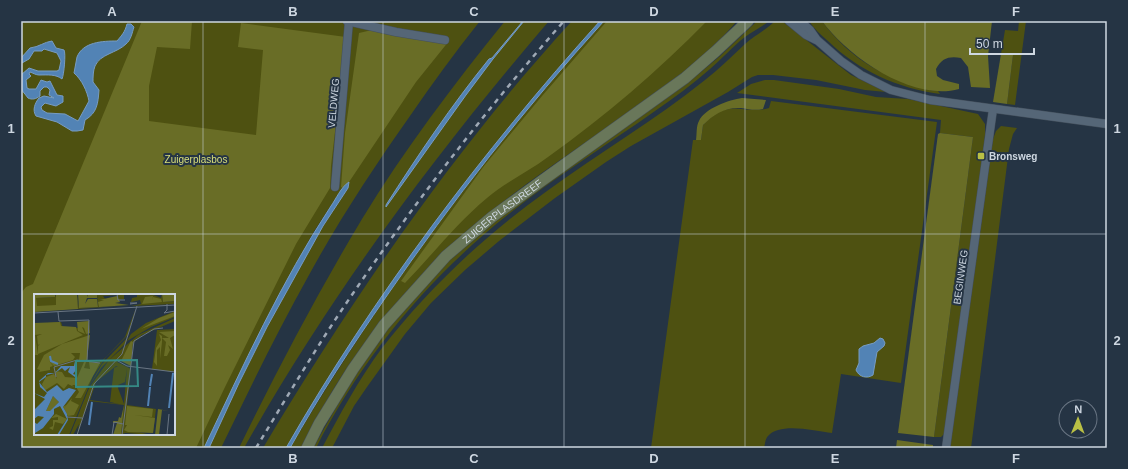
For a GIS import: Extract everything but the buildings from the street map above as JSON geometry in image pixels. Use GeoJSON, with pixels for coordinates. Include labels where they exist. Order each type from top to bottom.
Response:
{"type":"FeatureCollection","features":[{"type":"Feature","properties":{"kind":"main road","name":"ZUIGERPLASDREEF"},"geometry":{"type":"LineString","coordinates":[[307,448],[319,424],[352,369],[384,325],[446,256],[492,217],[685,78],[748,21]]}},
{"type":"Feature","properties":{"kind":"street","name":"VELDWEG"},"geometry":{"type":"LineString","coordinates":[[335,187],[348,21],[396,32],[445,40]]}},
{"type":"Feature","properties":{"kind":"street"},"geometry":{"type":"LineString","coordinates":[[789,21],[806,35],[817,40]]}},
{"type":"Feature","properties":{"kind":"street"},"geometry":{"type":"LineString","coordinates":[[800,21],[810,30],[817,40],[841,61],[861,75],[891,90],[930,100],[1107,124]]}},
{"type":"Feature","properties":{"kind":"street","name":"BEGINWEG"},"geometry":{"type":"LineString","coordinates":[[946,448],[993,109]]}},
{"type":"Feature","properties":{"kind":"green space","name":"Zuigerplasbos"},"geometry":{"type":"Polygon","coordinates":[[[21,21],[480,21],[444,68],[357,194],[309,275],[221,448],[209,448],[267,327],[323,226],[348,188],[330,207],[313,233],[263,326],[204,448],[21,448],[21,21]]]}},
{"type":"Feature","properties":{"kind":"green space","name":"Zuigerplasbos"},"geometry":{"type":"Polygon","coordinates":[[[142,21],[192,21],[190,49],[157,47],[149,86],[149,121],[256,135],[263,50],[238,47],[241,23],[346,37],[331,166],[330,188],[296,244],[196,448],[21,448],[21,293],[26,287],[33,284],[142,21]]]}},
{"type":"Feature","properties":{"kind":"green space"},"geometry":{"type":"Polygon","coordinates":[[[505,21],[549,21],[465,122],[386,227],[312,335],[244,448],[239,448],[329,275],[378,193],[430,118],[505,21]]]}},
{"type":"Feature","properties":{"kind":"green space"},"geometry":{"type":"Polygon","coordinates":[[[572,21],[600,21],[514,122],[394,280],[321,391],[286,448],[263,448],[297,392],[369,281],[446,173],[528,70],[572,21]]]}},
{"type":"Feature","properties":{"kind":"green space"},"geometry":{"type":"Polygon","coordinates":[[[604,21],[737,21],[707,53],[684,74],[525,185],[466,232],[445,252],[404,295],[366,341],[336,385],[301,448],[290,448],[324,391],[360,336],[436,227],[517,122],[604,21]]]}},
{"type":"Feature","properties":{"kind":"green space"},"geometry":{"type":"Polygon","coordinates":[[[607,21],[707,21],[670,58],[610,109],[548,157],[487,198],[455,228],[405,283],[401,281],[484,166],[607,21]]]}},
{"type":"Feature","properties":{"kind":"green space"},"geometry":{"type":"Polygon","coordinates":[[[757,21],[769,21],[748,35],[704,75],[676,96],[527,199],[480,238],[452,264],[425,291],[377,350],[355,381],[316,448],[313,448],[354,376],[392,323],[439,270],[484,229],[696,76],[720,56],[757,21]]]}},
{"type":"Feature","properties":{"kind":"green space"},"geometry":{"type":"Polygon","coordinates":[[[775,21],[782,21],[851,75],[886,92],[865,90],[816,80],[773,75],[758,75],[631,146],[555,198],[499,241],[465,270],[431,303],[405,334],[354,406],[332,448],[322,448],[358,384],[382,348],[419,304],[480,244],[524,208],[686,95],[749,41],[775,21]]]}},
{"type":"Feature","properties":{"kind":"green space"},"geometry":{"type":"Polygon","coordinates":[[[809,21],[822,21],[845,47],[875,69],[917,86],[938,91],[940,94],[894,83],[866,69],[840,52],[813,27],[809,21]]]}},
{"type":"Feature","properties":{"kind":"green space"},"geometry":{"type":"Polygon","coordinates":[[[822,21],[992,21],[988,56],[990,88],[971,87],[968,67],[961,58],[957,57],[943,60],[936,69],[937,76],[943,80],[959,84],[959,89],[941,91],[922,89],[902,83],[865,62],[848,49],[833,35],[822,21]]]}},
{"type":"Feature","properties":{"kind":"green space"},"geometry":{"type":"Polygon","coordinates":[[[1019,21],[1026,21],[1015,105],[1007,104],[1013,55],[1001,54],[1005,30],[1018,31],[1019,21]]]}},
{"type":"Feature","properties":{"kind":"green space"},"geometry":{"type":"Polygon","coordinates":[[[372,30],[449,41],[416,82],[349,182],[343,188],[341,187],[345,133],[359,33],[372,30]]]}},
{"type":"Feature","properties":{"kind":"green space"},"geometry":{"type":"Polygon","coordinates":[[[1001,54],[1013,55],[1007,104],[993,102],[1001,54]]]}},
{"type":"Feature","properties":{"kind":"green space"},"geometry":{"type":"Polygon","coordinates":[[[765,80],[839,89],[876,97],[908,99],[978,114],[985,124],[970,262],[946,432],[941,437],[934,437],[973,137],[940,133],[941,120],[737,93],[751,84],[765,80]]]}},
{"type":"Feature","properties":{"kind":"green space"},"geometry":{"type":"Polygon","coordinates":[[[742,98],[766,100],[763,109],[754,110],[735,108],[720,112],[703,125],[701,140],[696,140],[698,123],[706,112],[718,105],[742,98]]]}},
{"type":"Feature","properties":{"kind":"green space"},"geometry":{"type":"Polygon","coordinates":[[[771,101],[937,122],[901,383],[841,374],[832,433],[798,428],[781,429],[768,436],[764,448],[651,448],[693,140],[701,140],[703,125],[721,111],[729,109],[759,110],[769,108],[771,101]]]}},
{"type":"Feature","properties":{"kind":"green space"},"geometry":{"type":"Polygon","coordinates":[[[1001,126],[1017,128],[1013,134],[1009,149],[971,448],[950,448],[993,139],[996,131],[1001,126]]]}},
{"type":"Feature","properties":{"kind":"green space"},"geometry":{"type":"Polygon","coordinates":[[[938,134],[973,137],[934,437],[898,433],[938,134]]]}},
{"type":"Feature","properties":{"kind":"green space"},"geometry":{"type":"Polygon","coordinates":[[[897,440],[933,445],[933,448],[896,448],[897,440]]]}},
{"type":"Feature","properties":{"kind":"water"},"geometry":{"type":"Polygon","coordinates":[[[523,21],[466,95],[386,207],[423,149],[461,95],[489,59],[492,58],[523,21]]]}},
{"type":"Feature","properties":{"kind":"water"},"geometry":{"type":"Polygon","coordinates":[[[600,21],[604,21],[546,87],[463,190],[411,261],[348,353],[312,409],[290,448],[286,448],[356,335],[432,226],[514,121],[600,21]]]}},
{"type":"Feature","properties":{"kind":"water"},"geometry":{"type":"Polygon","coordinates":[[[127,24],[131,24],[134,27],[128,42],[105,56],[97,62],[95,66],[93,72],[93,82],[99,90],[97,104],[92,114],[85,120],[83,130],[72,131],[57,122],[36,116],[34,107],[39,98],[44,96],[54,98],[49,95],[50,90],[47,87],[44,87],[40,91],[40,96],[34,99],[28,98],[21,89],[21,75],[29,68],[38,71],[57,71],[59,70],[61,61],[57,53],[44,49],[42,51],[34,51],[29,59],[22,63],[21,58],[30,48],[52,41],[56,48],[64,50],[65,55],[62,79],[60,77],[38,75],[30,72],[29,74],[31,76],[26,80],[27,88],[36,89],[41,80],[47,82],[50,81],[57,95],[63,96],[63,102],[56,106],[45,103],[41,107],[42,110],[47,113],[65,114],[78,121],[89,101],[84,86],[74,73],[77,57],[88,45],[105,41],[117,41],[122,35],[127,24]]]}},
{"type":"Feature","properties":{"kind":"water"},"geometry":{"type":"Polygon","coordinates":[[[349,182],[348,188],[323,226],[267,327],[209,448],[204,448],[279,294],[341,190],[349,182]]]}},
{"type":"Feature","properties":{"kind":"water"},"geometry":{"type":"Polygon","coordinates":[[[880,338],[883,339],[885,343],[884,346],[877,352],[873,375],[863,377],[856,370],[859,363],[859,349],[863,346],[874,343],[880,338]]]}},
{"type":"Feature","properties":{"kind":"railway"},"geometry":{"type":"LineString","coordinates":[[256,448],[330,328],[393,236],[476,127],[564,21]]}},
{"type":"Feature","properties":{"kind":"place","name":"Bronsweg"},"geometry":{"type":"Point","coordinates":[981,156]}}]}
